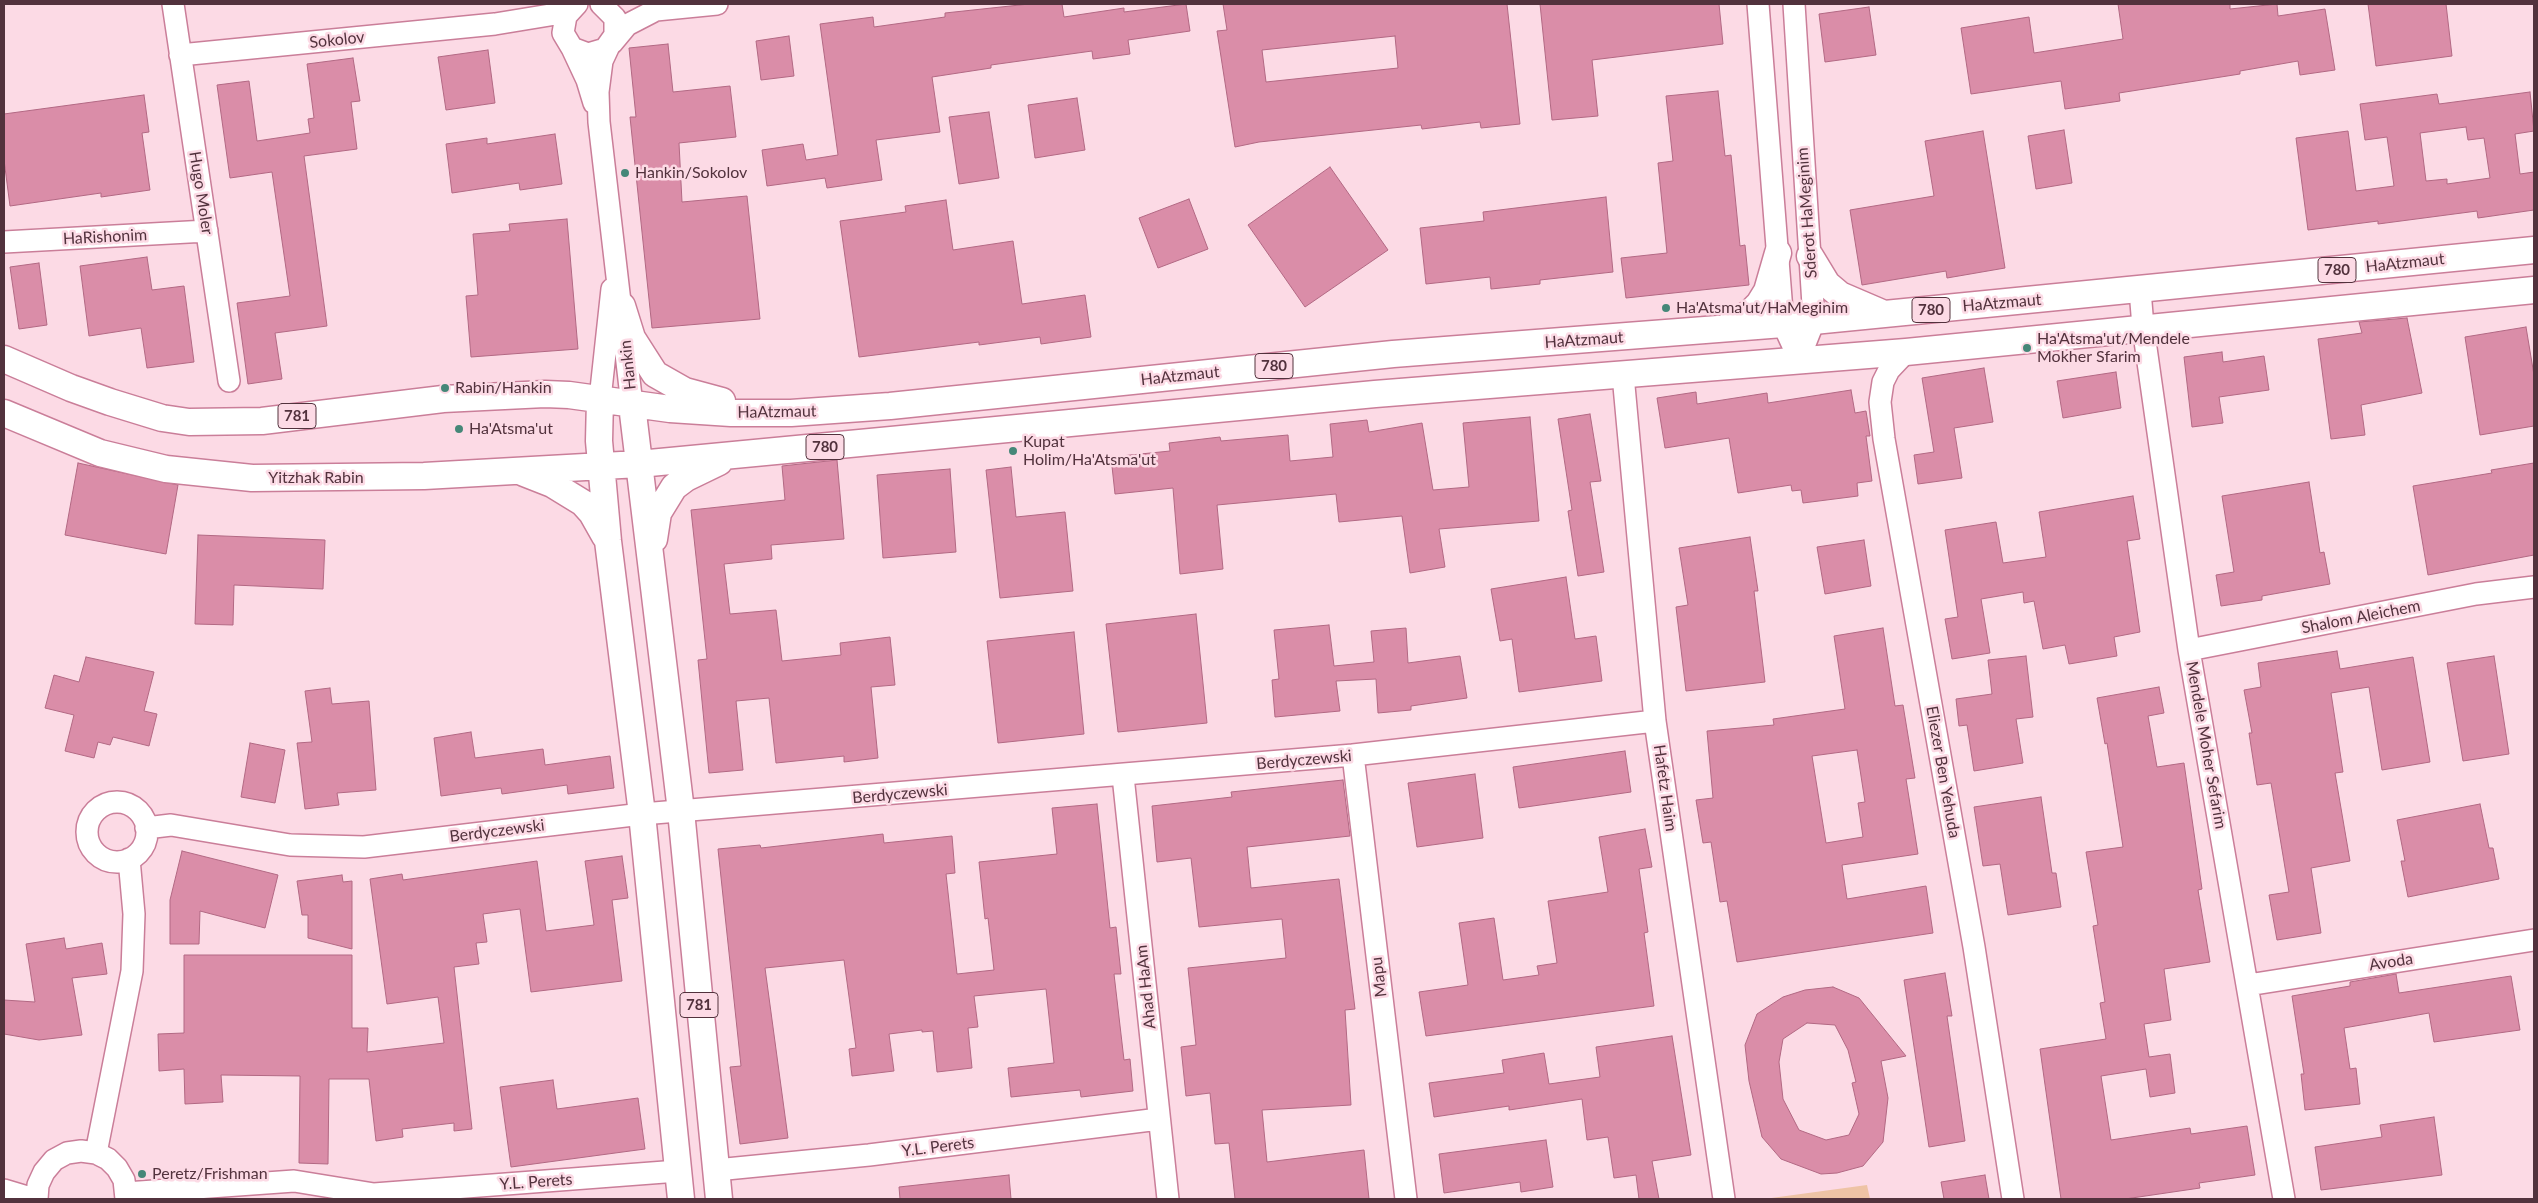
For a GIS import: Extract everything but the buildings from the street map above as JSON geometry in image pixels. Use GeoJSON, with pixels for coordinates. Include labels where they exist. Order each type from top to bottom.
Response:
{"type":"FeatureCollection","features":[{"type":"Feature","properties":{"kind":"main road","name":"HaAtzmaut"},"geometry":{"type":"LineString","coordinates":[[632,405],[731,413],[791,413],[890,406],[1393,354],[1722,330],[2534,250]]}},
{"type":"Feature","properties":{"kind":"main road"},"geometry":{"type":"LineString","coordinates":[[1722,330],[1744,317],[1759,304],[1767,291],[1778,252]]}},
{"type":"Feature","properties":{"kind":"main road"},"geometry":{"type":"LineString","coordinates":[[1810,256],[1827,284],[1840,295],[1872,310],[1887,314]]}},
{"type":"Feature","properties":{"kind":"main road","name":"780"},"geometry":{"type":"LineString","coordinates":[[639,464],[1375,394],[1906,352],[2143,327],[2534,290]]}},
{"type":"Feature","properties":{"kind":"main road"},"geometry":{"type":"LineString","coordinates":[[622,306],[632,338],[646,363],[655,374],[671,384],[704,396],[791,413]]}},
{"type":"Feature","properties":{"kind":"main road","name":"781"},"geometry":{"type":"LineString","coordinates":[[4,359],[71,388],[110,402],[162,418],[189,422],[262,421],[476,396],[545,394],[600,399],[632,405]]}},
{"type":"Feature","properties":{"kind":"main road"},"geometry":{"type":"LineString","coordinates":[[600,399],[610,427],[624,448],[639,464]]}},
{"type":"Feature","properties":{"kind":"main road","name":"781"},"geometry":{"type":"LineString","coordinates":[[600,399],[600,466],[642,814],[681,1199]]}},
{"type":"Feature","properties":{"kind":"main road","name":"Hankin"},"geometry":{"type":"LineString","coordinates":[[632,405],[639,464]]}},
{"type":"Feature","properties":{"kind":"main road","name":"Yitzhak Rabin"},"geometry":{"type":"LineString","coordinates":[[4,413],[100,453],[166,469],[252,478],[309,479],[639,464]]}},
{"type":"Feature","properties":{"kind":"main road"},"geometry":{"type":"LineString","coordinates":[[653,584],[654,530],[658,513],[666,497],[674,487],[686,478],[706,467],[740,454]]}},
{"type":"Feature","properties":{"kind":"main road","name":"781"},"geometry":{"type":"LineString","coordinates":[[639,464],[681,811],[719,1199]]}},
{"type":"Feature","properties":{"kind":"main road"},"geometry":{"type":"LineString","coordinates":[[518,471],[552,484],[583,503],[592,513],[608,541]]}},
{"type":"Feature","properties":{"kind":"street","name":"Hugo Moler"},"geometry":{"type":"LineString","coordinates":[[173,4],[229,381]]}},
{"type":"Feature","properties":{"kind":"street"},"geometry":{"type":"LineString","coordinates":[[603,4],[614,18],[616,26],[610,44]]}},
{"type":"Feature","properties":{"kind":"street"},"geometry":{"type":"LineString","coordinates":[[610,44],[627,24],[656,10],[717,4]]}},
{"type":"Feature","properties":{"kind":"street","name":"Sderot HaMeginim"},"geometry":{"type":"LineString","coordinates":[[1758,4],[1783,324],[1799,359]]}},
{"type":"Feature","properties":{"kind":"street","name":"Sderot HaMeginim"},"geometry":{"type":"LineString","coordinates":[[1794,4],[1814,321],[1799,359]]}},
{"type":"Feature","properties":{"kind":"street","name":"Sokolov"},"geometry":{"type":"LineString","coordinates":[[180,55],[495,24],[572,7]]}},
{"type":"Feature","properties":{"kind":"street"},"geometry":{"type":"LineString","coordinates":[[570,45],[563,24],[572,7]]}},
{"type":"Feature","properties":{"kind":"street","name":"Sokolov"},"geometry":{"type":"LineString","coordinates":[[495,24],[515,25],[540,31],[588,54],[597,53],[610,44]]}},
{"type":"Feature","properties":{"kind":"street","name":"Hankin"},"geometry":{"type":"LineString","coordinates":[[610,44],[602,61],[598,92],[599,122],[615,267],[622,306],[632,405]]}},
{"type":"Feature","properties":{"kind":"street","name":"Hankin"},"geometry":{"type":"LineString","coordinates":[[570,45],[587,80],[599,122]]}},
{"type":"Feature","properties":{"kind":"street","name":"HaRishonim"},"geometry":{"type":"LineString","coordinates":[[4,242],[206,231]]}},
{"type":"Feature","properties":{"kind":"street","name":"Hankin"},"geometry":{"type":"LineString","coordinates":[[600,399],[606,330],[615,267]]}},
{"type":"Feature","properties":{"kind":"street","name":"Mendele Moher Sefarim"},"geometry":{"type":"LineString","coordinates":[[2140,290],[2143,327],[2189,650],[2284,1199]]}},
{"type":"Feature","properties":{"kind":"street","name":"Eliezer Ben Yehuda"},"geometry":{"type":"LineString","coordinates":[[1906,352],[1889,370],[1883,382],[1880,402],[1884,439],[1974,947],[2013,1199]]}},
{"type":"Feature","properties":{"kind":"street","name":"Hafetz Haim"},"geometry":{"type":"LineString","coordinates":[[1623,375],[1655,721],[1724,1199]]}},
{"type":"Feature","properties":{"kind":"street","name":"Shalom Aleichem"},"geometry":{"type":"LineString","coordinates":[[2189,650],[2476,594],[2534,587]]}},
{"type":"Feature","properties":{"kind":"street","name":"Berdyczewski"},"geometry":{"type":"LineString","coordinates":[[146,828],[171,825],[290,845],[364,847],[642,814],[1123,776],[1354,755],[1655,721]]}},
{"type":"Feature","properties":{"kind":"street","name":"Mapu"},"geometry":{"type":"LineString","coordinates":[[1354,755],[1406,1199]]}},
{"type":"Feature","properties":{"kind":"street","name":"Ahad HaAm"},"geometry":{"type":"LineString","coordinates":[[1123,776],[1168,1199]]}},
{"type":"Feature","properties":{"kind":"street"},"geometry":{"type":"LineString","coordinates":[[123,803],[136,810],[143,818],[146,828],[143,846],[129,860],[111,861],[95,852],[87,836],[92,816],[108,804],[123,803]]}},
{"type":"Feature","properties":{"kind":"street"},"geometry":{"type":"LineString","coordinates":[[96,1153],[132,971],[134,914],[129,860]]}},
{"type":"Feature","properties":{"kind":"street","name":"Avoda"},"geometry":{"type":"LineString","coordinates":[[2248,985],[2534,940]]}},
{"type":"Feature","properties":{"kind":"street","name":"Y.L. Perets"},"geometry":{"type":"LineString","coordinates":[[716,1170],[870,1155],[1159,1119]]}},
{"type":"Feature","properties":{"kind":"street"},"geometry":{"type":"LineString","coordinates":[[4,1190],[36,1199],[38,1185],[44,1172],[54,1160],[67,1153],[81,1151],[96,1153],[108,1159],[117,1168],[124,1180],[126,1196]]}},
{"type":"Feature","properties":{"kind":"street","name":"Y.L. Perets"},"geometry":{"type":"LineString","coordinates":[[126,1196],[294,1181],[374,1194],[678,1171]]}},
{"type":"Feature","properties":{"kind":"shaded area"},"geometry":{"type":"Polygon","coordinates":[[[1867,1185],[1870,1199],[1764,1199],[1867,1185]]]}},
{"type":"Feature","properties":{"kind":"place","name":"Hankin/Sokolov"},"geometry":{"type":"Point","coordinates":[625,173]}},
{"type":"Feature","properties":{"kind":"place","name":"Ha'Atsma'ut/HaMeginim"},"geometry":{"type":"Point","coordinates":[1666,308]}},
{"type":"Feature","properties":{"kind":"place","name":"Ha'Atsma'ut/Mendele Mokher Sfarim"},"geometry":{"type":"Point","coordinates":[2027,348]}},
{"type":"Feature","properties":{"kind":"place","name":"Rabin/Hankin"},"geometry":{"type":"Point","coordinates":[445,388]}},
{"type":"Feature","properties":{"kind":"place","name":"Ha'Atsma'ut"},"geometry":{"type":"Point","coordinates":[459,429]}},
{"type":"Feature","properties":{"kind":"place","name":"Kupat Holim/Ha'Atsma'ut"},"geometry":{"type":"Point","coordinates":[1013,451]}},
{"type":"Feature","properties":{"kind":"place","name":"Peretz/Frishman"},"geometry":{"type":"Point","coordinates":[142,1174]}}]}
